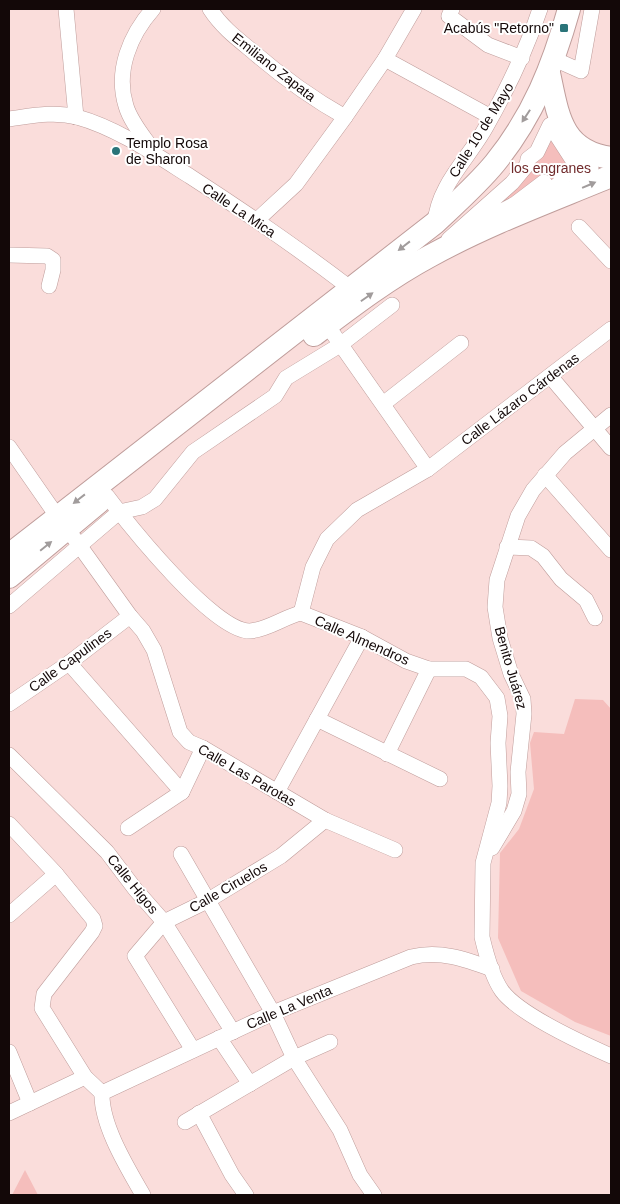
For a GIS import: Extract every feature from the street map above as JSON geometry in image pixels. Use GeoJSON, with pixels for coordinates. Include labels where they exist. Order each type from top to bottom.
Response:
{"type":"FeatureCollection","features":[{"type":"Feature","properties":{"kind":"highway"},"geometry":{"type":"LineString","coordinates":[[9,577],[68,530],[350,288],[435,223],[495,163],[532,107],[552,66],[569,9]]}},
{"type":"Feature","properties":{"kind":"highway"},"geometry":{"type":"LineString","coordinates":[[552,66],[564,131],[574,142],[588,152],[611,158]]}},
{"type":"Feature","properties":{"kind":"highway"},"geometry":{"type":"LineString","coordinates":[[9,555],[68,530],[113,504],[177,438],[327,325],[433,255],[510,218],[611,176]]}},
{"type":"Feature","properties":{"kind":"street"},"geometry":{"type":"LineString","coordinates":[[66,9],[76,117]]}},
{"type":"Feature","properties":{"kind":"street"},"geometry":{"type":"LineString","coordinates":[[153,9],[134,32],[125,58],[122,80],[126,106],[135,124],[158,156]]}},
{"type":"Feature","properties":{"kind":"street","name":"Emiliano Zapata"},"geometry":{"type":"LineString","coordinates":[[210,9],[220,23],[279,74],[306,95],[346,118]]}},
{"type":"Feature","properties":{"kind":"street"},"geometry":{"type":"LineString","coordinates":[[257,220],[296,184],[346,118],[385,59],[414,9]]}},
{"type":"Feature","properties":{"kind":"street"},"geometry":{"type":"LineString","coordinates":[[452,9],[449,16],[488,45],[522,58]]}},
{"type":"Feature","properties":{"kind":"street","name":"Calle 10 de Mayo"},"geometry":{"type":"LineString","coordinates":[[435,223],[436,210],[450,180],[492,118],[522,58],[540,9]]}},
{"type":"Feature","properties":{"kind":"street"},"geometry":{"type":"LineString","coordinates":[[552,66],[581,71],[592,9]]}},
{"type":"Feature","properties":{"kind":"street"},"geometry":{"type":"LineString","coordinates":[[385,59],[444,89],[492,118]]}},
{"type":"Feature","properties":{"kind":"street","name":"Calle La Mica"},"geometry":{"type":"LineString","coordinates":[[9,119],[49,113],[76,117],[101,126],[158,156],[257,220],[350,288]]}},
{"type":"Feature","properties":{"kind":"street"},"geometry":{"type":"LineString","coordinates":[[550,125],[572,159],[591,168],[561,176],[562,181],[554,188],[547,187],[544,182],[515,204],[449,239],[512,183],[527,165],[528,159],[537,152],[550,125]]}},
{"type":"Feature","properties":{"kind":"street"},"geometry":{"type":"LineString","coordinates":[[579,227],[611,261]]}},
{"type":"Feature","properties":{"kind":"street"},"geometry":{"type":"LineString","coordinates":[[9,255],[48,256],[53,260],[53,270],[49,286]]}},
{"type":"Feature","properties":{"kind":"street"},"geometry":{"type":"LineString","coordinates":[[113,504],[142,507],[155,499],[193,452],[275,396],[286,378],[340,345],[392,305]]}},
{"type":"Feature","properties":{"kind":"street"},"geometry":{"type":"LineString","coordinates":[[327,325],[428,469]]}},
{"type":"Feature","properties":{"kind":"street","name":"Calle Lázaro Cárdenas"},"geometry":{"type":"LineString","coordinates":[[300,613],[313,567],[326,539],[357,510],[428,469],[611,328]]}},
{"type":"Feature","properties":{"kind":"street"},"geometry":{"type":"LineString","coordinates":[[383,404],[461,343]]}},
{"type":"Feature","properties":{"kind":"street"},"geometry":{"type":"LineString","coordinates":[[550,376],[611,448]]}},
{"type":"Feature","properties":{"kind":"street","name":"Benito Juárez"},"geometry":{"type":"LineString","coordinates":[[483,863],[514,811],[519,794],[518,772],[524,714],[522,699],[511,674],[500,638],[495,607],[498,580],[507,547],[518,516],[545,475],[593,428],[611,414]]}},
{"type":"Feature","properties":{"kind":"street","name":"Calle Las Parotas"},"geometry":{"type":"LineString","coordinates":[[9,447],[130,616],[143,631],[154,650],[180,732],[189,742],[203,748],[325,820],[395,850]]}},
{"type":"Feature","properties":{"kind":"street"},"geometry":{"type":"LineString","coordinates":[[545,475],[611,550]]}},
{"type":"Feature","properties":{"kind":"street","name":"Calle Almendros"},"geometry":{"type":"LineString","coordinates":[[113,504],[188,592],[234,627],[249,631],[300,613],[362,637],[406,661],[429,669],[466,669],[481,677],[497,698],[500,716],[498,743],[500,786],[498,803],[483,863],[482,937],[492,969],[502,990],[516,1006],[611,1056]]}},
{"type":"Feature","properties":{"kind":"street"},"geometry":{"type":"LineString","coordinates":[[9,606],[68,530]]}},
{"type":"Feature","properties":{"kind":"street"},"geometry":{"type":"LineString","coordinates":[[507,547],[531,548],[543,556],[561,578],[586,600],[596,618]]}},
{"type":"Feature","properties":{"kind":"street","name":"Calle Capulines"},"geometry":{"type":"LineString","coordinates":[[9,704],[69,663],[130,616]]}},
{"type":"Feature","properties":{"kind":"street"},"geometry":{"type":"LineString","coordinates":[[277,792],[362,637]]}},
{"type":"Feature","properties":{"kind":"street"},"geometry":{"type":"LineString","coordinates":[[69,663],[182,792]]}},
{"type":"Feature","properties":{"kind":"street"},"geometry":{"type":"LineString","coordinates":[[387,754],[429,669]]}},
{"type":"Feature","properties":{"kind":"street"},"geometry":{"type":"LineString","coordinates":[[317,719],[440,779]]}},
{"type":"Feature","properties":{"kind":"street"},"geometry":{"type":"LineString","coordinates":[[128,828],[182,792],[203,748]]}},
{"type":"Feature","properties":{"kind":"street","name":"Calle Higos"},"geometry":{"type":"LineString","coordinates":[[9,755],[107,852],[164,922],[233,1032]]}},
{"type":"Feature","properties":{"kind":"street","name":"Calle Ciruelos"},"geometry":{"type":"LineString","coordinates":[[193,1050],[135,956],[164,922],[207,901],[281,856],[325,820]]}},
{"type":"Feature","properties":{"kind":"street"},"geometry":{"type":"LineString","coordinates":[[9,825],[56,874],[93,919],[95,926],[44,994],[42,1008],[85,1077],[102,1098],[124,1161],[143,1195]]}},
{"type":"Feature","properties":{"kind":"street"},"geometry":{"type":"LineString","coordinates":[[181,854],[273,1012],[294,1058],[340,1130],[360,1175],[374,1195]]}},
{"type":"Feature","properties":{"kind":"street"},"geometry":{"type":"LineString","coordinates":[[9,915],[56,874]]}},
{"type":"Feature","properties":{"kind":"street","name":"Calle La Venta"},"geometry":{"type":"LineString","coordinates":[[102,1098],[193,1050],[273,1012],[386,965],[428,953],[443,954],[492,969]]}},
{"type":"Feature","properties":{"kind":"street"},"geometry":{"type":"LineString","coordinates":[[219,1038],[250,1084]]}},
{"type":"Feature","properties":{"kind":"street"},"geometry":{"type":"LineString","coordinates":[[185,1122],[294,1058],[330,1042]]}},
{"type":"Feature","properties":{"kind":"street"},"geometry":{"type":"LineString","coordinates":[[9,1052],[30,1103]]}},
{"type":"Feature","properties":{"kind":"street"},"geometry":{"type":"LineString","coordinates":[[9,1113],[85,1077]]}},
{"type":"Feature","properties":{"kind":"street"},"geometry":{"type":"LineString","coordinates":[[199,1113],[232,1175],[246,1195]]}},
{"type":"Feature","properties":{"kind":"green space","name":"los engranes"},"geometry":{"type":"Polygon","coordinates":[[[549,115],[577,157],[611,171],[499,206],[549,115]]]}},
{"type":"Feature","properties":{"kind":"green space"},"geometry":{"type":"Polygon","coordinates":[[[575,699],[603,700],[611,709],[611,1036],[575,1022],[521,991],[498,938],[500,853],[519,829],[534,789],[530,743],[534,732],[564,734],[575,699]]]}},
{"type":"Feature","properties":{"kind":"green space"},"geometry":{"type":"Polygon","coordinates":[[[25,1170],[38,1195],[12,1195],[25,1170]]]}},
{"type":"Feature","properties":{"kind":"place","name":"Acabús \"Retorno\""},"geometry":{"type":"Point","coordinates":[564,28]}},
{"type":"Feature","properties":{"kind":"place","name":"Templo Rosa de Sharon"},"geometry":{"type":"Point","coordinates":[116,151]}}]}
